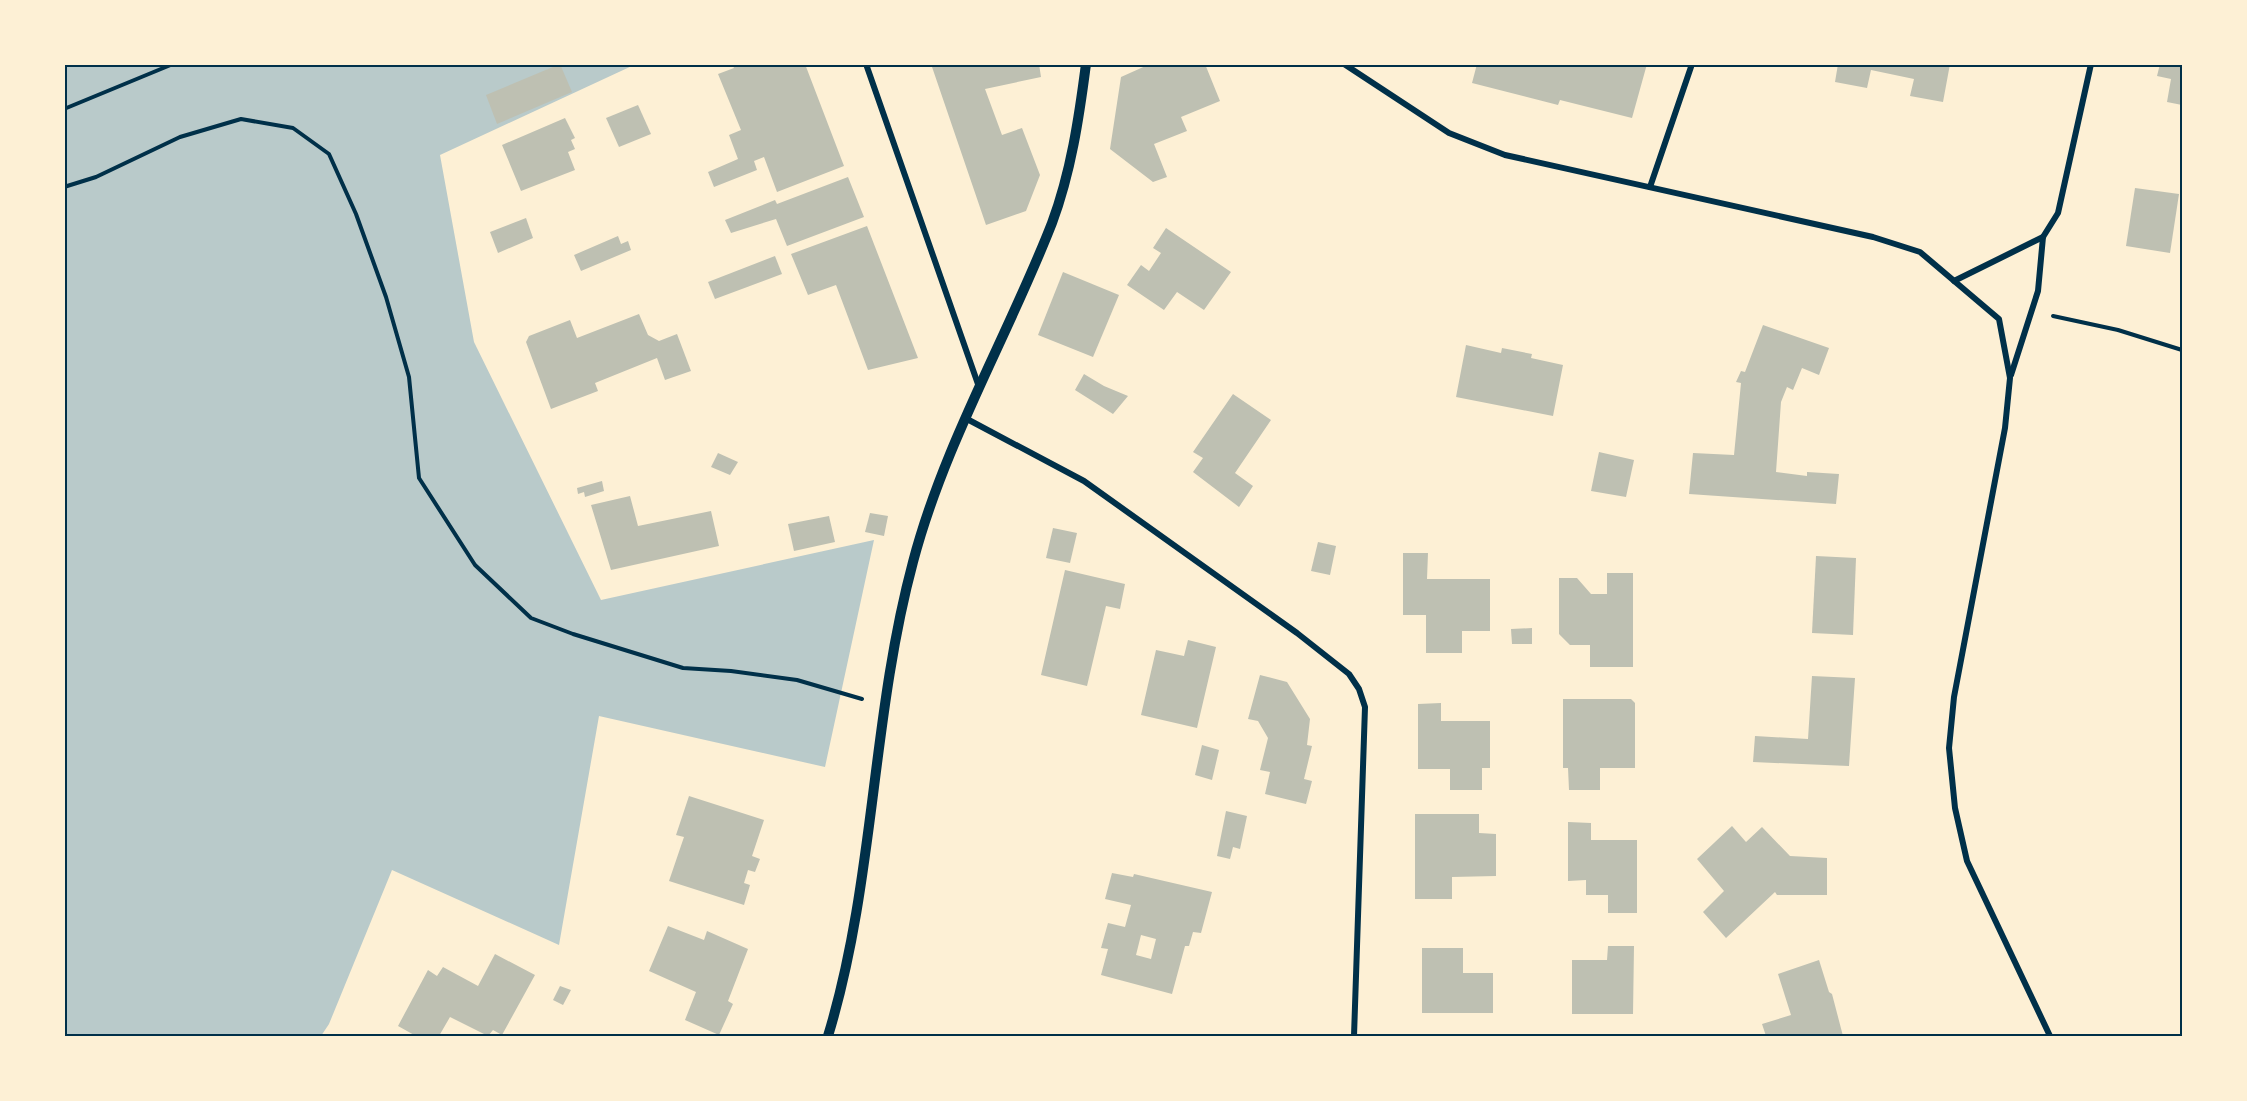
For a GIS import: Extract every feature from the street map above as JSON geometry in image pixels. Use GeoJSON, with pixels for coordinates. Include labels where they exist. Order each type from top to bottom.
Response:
{"type":"FeatureCollection","features":[{"type":"Feature","properties":{"kind":"street"},"geometry":{"type":"LineString","coordinates":[[866,64],[980,388]]}},
{"type":"Feature","properties":{"kind":"street"},"geometry":{"type":"LineString","coordinates":[[828,1036],[858,902],[883,705],[896,627],[913,558],[942,476],[1053,221],[1072,155],[1086,64]]}},
{"type":"Feature","properties":{"kind":"street"},"geometry":{"type":"LineString","coordinates":[[1344,64],[1449,133],[1504,155],[1874,237],[1920,252],[1999,319],[2010,378]]}},
{"type":"Feature","properties":{"kind":"street"},"geometry":{"type":"LineString","coordinates":[[1650,187],[1692,64]]}},
{"type":"Feature","properties":{"kind":"street"},"geometry":{"type":"LineString","coordinates":[[2050,1036],[1967,861],[1955,808],[1949,748],[1954,697],[2006,428],[2010,378],[2038,291],[2043,237],[2058,213],[2091,64]]}},
{"type":"Feature","properties":{"kind":"street"},"geometry":{"type":"LineString","coordinates":[[1954,281],[2043,237]]}},
{"type":"Feature","properties":{"kind":"street"},"geometry":{"type":"LineString","coordinates":[[967,419],[1084,481],[1297,633],[1349,674],[1359,689],[1365,707],[1354,1036]]}},
{"type":"Feature","properties":{"kind":"path"},"geometry":{"type":"LineString","coordinates":[[64,109],[173,64]]}},
{"type":"Feature","properties":{"kind":"path"},"geometry":{"type":"LineString","coordinates":[[64,187],[96,177],[180,137],[241,119],[293,128],[329,154],[356,214],[387,297],[409,377],[419,478],[475,565],[531,618],[573,634],[683,668],[731,670],[797,680],[883,705]]}},
{"type":"Feature","properties":{"kind":"path"},"geometry":{"type":"LineString","coordinates":[[2032,312],[2118,330],[2182,350]]}},
{"type":"Feature","properties":{"kind":"shaded area"},"geometry":{"type":"Polygon","coordinates":[[[64,65],[634,65],[440,155],[474,342],[601,600],[874,540],[825,767],[599,716],[559,945],[392,870],[329,1024],[321,1036],[65,1036],[64,65]]]}},
{"type":"Feature","properties":{"kind":"building"},"geometry":{"type":"Polygon","coordinates":[[[560,64],[572,92],[497,124],[486,95],[560,64]]]}},
{"type":"Feature","properties":{"kind":"building"},"geometry":{"type":"Polygon","coordinates":[[[732,64],[805,64],[844,166],[777,192],[764,157],[754,161],[757,170],[714,187],[708,172],[738,159],[729,135],[741,130],[718,74],[734,68],[732,64]]]}},
{"type":"Feature","properties":{"kind":"building"},"geometry":{"type":"Polygon","coordinates":[[[931,64],[1039,64],[1041,77],[985,89],[1002,135],[1022,128],[1040,175],[1026,211],[986,225],[931,64]]]}},
{"type":"Feature","properties":{"kind":"building"},"geometry":{"type":"Polygon","coordinates":[[[1150,64],[1205,64],[1220,101],[1181,117],[1187,131],[1154,144],[1167,177],[1153,182],[1110,149],[1121,77],[1150,64]]]}},
{"type":"Feature","properties":{"kind":"building"},"geometry":{"type":"Polygon","coordinates":[[[1477,64],[1647,64],[1632,118],[1560,100],[1558,105],[1472,83],[1477,64]]]}},
{"type":"Feature","properties":{"kind":"building"},"geometry":{"type":"Polygon","coordinates":[[[1838,64],[1950,64],[1943,102],[1910,96],[1914,79],[1871,70],[1867,88],[1835,82],[1838,64]]]}},
{"type":"Feature","properties":{"kind":"building"},"geometry":{"type":"Polygon","coordinates":[[[2160,64],[2182,64],[2182,105],[2167,102],[2171,79],[2157,76],[2160,64]]]}},
{"type":"Feature","properties":{"kind":"building"},"geometry":{"type":"Polygon","coordinates":[[[638,105],[651,134],[619,147],[606,118],[638,105]]]}},
{"type":"Feature","properties":{"kind":"building"},"geometry":{"type":"Polygon","coordinates":[[[565,118],[575,138],[571,140],[575,149],[568,152],[575,170],[521,191],[502,145],[565,118]]]}},
{"type":"Feature","properties":{"kind":"building"},"geometry":{"type":"Polygon","coordinates":[[[848,177],[864,217],[787,246],[776,219],[731,233],[725,220],[775,200],[777,204],[848,177]]]}},
{"type":"Feature","properties":{"kind":"building"},"geometry":{"type":"Polygon","coordinates":[[[2135,188],[2179,194],[2170,253],[2126,246],[2135,188]]]}},
{"type":"Feature","properties":{"kind":"building"},"geometry":{"type":"Polygon","coordinates":[[[526,218],[533,238],[498,253],[490,232],[526,218]]]}},
{"type":"Feature","properties":{"kind":"building"},"geometry":{"type":"Polygon","coordinates":[[[867,226],[918,358],[868,370],[836,285],[808,295],[791,254],[867,226]]]}},
{"type":"Feature","properties":{"kind":"building"},"geometry":{"type":"Polygon","coordinates":[[[1166,228],[1231,272],[1204,310],[1177,292],[1164,310],[1127,285],[1141,265],[1149,271],[1161,253],[1153,248],[1166,228]]]}},
{"type":"Feature","properties":{"kind":"building"},"geometry":{"type":"Polygon","coordinates":[[[618,236],[621,244],[628,241],[631,250],[581,271],[574,255],[618,236]]]}},
{"type":"Feature","properties":{"kind":"building"},"geometry":{"type":"Polygon","coordinates":[[[775,256],[782,274],[715,299],[708,282],[775,256]]]}},
{"type":"Feature","properties":{"kind":"building"},"geometry":{"type":"Polygon","coordinates":[[[1063,272],[1119,295],[1093,357],[1038,335],[1063,272]]]}},
{"type":"Feature","properties":{"kind":"building"},"geometry":{"type":"Polygon","coordinates":[[[639,314],[648,335],[659,341],[677,334],[691,371],[665,380],[657,358],[595,383],[598,391],[551,409],[526,342],[529,336],[570,320],[577,338],[639,314]]]}},
{"type":"Feature","properties":{"kind":"building"},"geometry":{"type":"Polygon","coordinates":[[[1763,325],[1829,348],[1819,375],[1802,368],[1793,390],[1787,387],[1781,402],[1776,472],[1807,476],[1807,472],[1839,474],[1836,504],[1689,494],[1693,453],[1734,455],[1741,383],[1736,382],[1741,371],[1745,372],[1763,325]]]}},
{"type":"Feature","properties":{"kind":"building"},"geometry":{"type":"Polygon","coordinates":[[[1466,345],[1501,353],[1502,348],[1532,354],[1531,358],[1563,365],[1553,416],[1456,397],[1466,345]]]}},
{"type":"Feature","properties":{"kind":"building"},"geometry":{"type":"Polygon","coordinates":[[[1084,374],[1128,396],[1113,414],[1075,390],[1084,374]]]}},
{"type":"Feature","properties":{"kind":"building"},"geometry":{"type":"Polygon","coordinates":[[[1233,394],[1271,420],[1235,473],[1253,486],[1239,507],[1193,472],[1203,458],[1193,452],[1233,394]]]}},
{"type":"Feature","properties":{"kind":"building"},"geometry":{"type":"Polygon","coordinates":[[[1599,452],[1634,460],[1626,497],[1591,491],[1599,452]]]}},
{"type":"Feature","properties":{"kind":"building"},"geometry":{"type":"Polygon","coordinates":[[[718,453],[738,462],[730,475],[711,467],[718,453]]]}},
{"type":"Feature","properties":{"kind":"building"},"geometry":{"type":"Polygon","coordinates":[[[602,481],[604,491],[585,497],[584,492],[578,494],[577,488],[602,481]]]}},
{"type":"Feature","properties":{"kind":"building"},"geometry":{"type":"Polygon","coordinates":[[[630,496],[638,526],[711,511],[719,546],[611,570],[591,505],[630,496]]]}},
{"type":"Feature","properties":{"kind":"building"},"geometry":{"type":"Polygon","coordinates":[[[870,513],[888,516],[884,536],[865,532],[870,513]]]}},
{"type":"Feature","properties":{"kind":"building"},"geometry":{"type":"Polygon","coordinates":[[[829,516],[835,542],[794,551],[788,524],[829,516]]]}},
{"type":"Feature","properties":{"kind":"building"},"geometry":{"type":"Polygon","coordinates":[[[1053,528],[1077,533],[1070,563],[1046,558],[1053,528]]]}},
{"type":"Feature","properties":{"kind":"building"},"geometry":{"type":"Polygon","coordinates":[[[1318,542],[1336,546],[1330,575],[1311,571],[1318,542]]]}},
{"type":"Feature","properties":{"kind":"building"},"geometry":{"type":"Polygon","coordinates":[[[1403,553],[1428,553],[1427,579],[1490,579],[1490,631],[1462,631],[1462,653],[1426,653],[1426,615],[1403,615],[1403,553]]]}},
{"type":"Feature","properties":{"kind":"building"},"geometry":{"type":"Polygon","coordinates":[[[1816,556],[1856,558],[1853,635],[1812,633],[1816,556]]]}},
{"type":"Feature","properties":{"kind":"building"},"geometry":{"type":"Polygon","coordinates":[[[1065,570],[1125,584],[1120,609],[1106,606],[1087,686],[1041,675],[1065,570]]]}},
{"type":"Feature","properties":{"kind":"building"},"geometry":{"type":"Polygon","coordinates":[[[1607,573],[1633,573],[1633,667],[1590,667],[1590,645],[1570,645],[1559,634],[1559,578],[1577,578],[1591,594],[1607,594],[1607,573]]]}},
{"type":"Feature","properties":{"kind":"building"},"geometry":{"type":"Polygon","coordinates":[[[1532,628],[1532,644],[1512,644],[1511,629],[1532,628]]]}},
{"type":"Feature","properties":{"kind":"building"},"geometry":{"type":"Polygon","coordinates":[[[1188,640],[1216,647],[1197,728],[1141,715],[1156,650],[1184,656],[1188,640]]]}},
{"type":"Feature","properties":{"kind":"building"},"geometry":{"type":"Polygon","coordinates":[[[1260,675],[1287,682],[1310,719],[1307,745],[1312,746],[1304,779],[1312,781],[1306,804],[1265,794],[1270,772],[1260,770],[1268,738],[1258,721],[1248,719],[1260,675]]]}},
{"type":"Feature","properties":{"kind":"building"},"geometry":{"type":"Polygon","coordinates":[[[1812,676],[1855,678],[1849,766],[1753,762],[1755,736],[1808,739],[1812,676]]]}},
{"type":"Feature","properties":{"kind":"building"},"geometry":{"type":"Polygon","coordinates":[[[1563,699],[1631,699],[1635,703],[1635,768],[1600,768],[1600,790],[1569,790],[1568,768],[1563,768],[1563,699]]]}},
{"type":"Feature","properties":{"kind":"building"},"geometry":{"type":"Polygon","coordinates":[[[1441,703],[1441,721],[1490,721],[1490,768],[1482,768],[1482,790],[1450,790],[1450,769],[1418,769],[1418,704],[1441,703]]]}},
{"type":"Feature","properties":{"kind":"building"},"geometry":{"type":"Polygon","coordinates":[[[1202,745],[1219,750],[1212,780],[1195,775],[1202,745]]]}},
{"type":"Feature","properties":{"kind":"building"},"geometry":{"type":"Polygon","coordinates":[[[689,796],[764,820],[752,856],[760,859],[755,872],[748,870],[744,883],[750,885],[744,905],[669,881],[684,837],[676,835],[689,796]]]}},
{"type":"Feature","properties":{"kind":"building"},"geometry":{"type":"Polygon","coordinates":[[[1226,811],[1247,816],[1240,849],[1233,847],[1230,859],[1217,856],[1226,811]]]}},
{"type":"Feature","properties":{"kind":"building"},"geometry":{"type":"Polygon","coordinates":[[[1415,814],[1479,814],[1479,833],[1496,834],[1496,876],[1452,877],[1452,899],[1415,899],[1415,814]]]}},
{"type":"Feature","properties":{"kind":"building"},"geometry":{"type":"Polygon","coordinates":[[[1568,822],[1591,823],[1591,840],[1637,840],[1637,913],[1608,913],[1608,895],[1586,895],[1586,880],[1568,881],[1568,822]]]}},
{"type":"Feature","properties":{"kind":"building"},"geometry":{"type":"Polygon","coordinates":[[[1732,826],[1746,842],[1762,827],[1790,856],[1827,858],[1827,895],[1777,895],[1775,892],[1726,938],[1703,912],[1724,891],[1697,859],[1732,826]]]}},
{"type":"Feature","properties":{"kind":"building"},"geometry":{"type":"Polygon","coordinates":[[[1112,873],[1133,877],[1134,874],[1212,892],[1201,933],[1193,932],[1189,946],[1185,946],[1172,994],[1101,975],[1108,949],[1101,948],[1108,923],[1125,927],[1131,905],[1105,899],[1112,873]],[[1141,935],[1136,955],[1151,959],[1156,939],[1141,935]]]}},
{"type":"Feature","properties":{"kind":"building"},"geometry":{"type":"Polygon","coordinates":[[[668,926],[704,940],[707,931],[748,949],[728,1001],[733,1004],[719,1035],[685,1020],[696,992],[649,971],[668,926]]]}},
{"type":"Feature","properties":{"kind":"building"},"geometry":{"type":"Polygon","coordinates":[[[1608,946],[1634,946],[1633,1014],[1572,1014],[1572,960],[1607,960],[1608,946]]]}},
{"type":"Feature","properties":{"kind":"building"},"geometry":{"type":"Polygon","coordinates":[[[1422,948],[1463,948],[1463,973],[1493,973],[1493,1013],[1422,1013],[1422,948]]]}},
{"type":"Feature","properties":{"kind":"building"},"geometry":{"type":"Polygon","coordinates":[[[495,954],[535,975],[502,1035],[493,1030],[488,1036],[450,1017],[439,1036],[416,1036],[398,1026],[428,970],[437,976],[443,967],[478,986],[495,954]]]}},
{"type":"Feature","properties":{"kind":"building"},"geometry":{"type":"Polygon","coordinates":[[[1819,960],[1829,992],[1832,994],[1843,1036],[1766,1036],[1762,1024],[1791,1015],[1778,974],[1819,960]]]}},
{"type":"Feature","properties":{"kind":"building"},"geometry":{"type":"Polygon","coordinates":[[[560,986],[571,990],[563,1005],[553,1000],[560,986]]]}}]}
